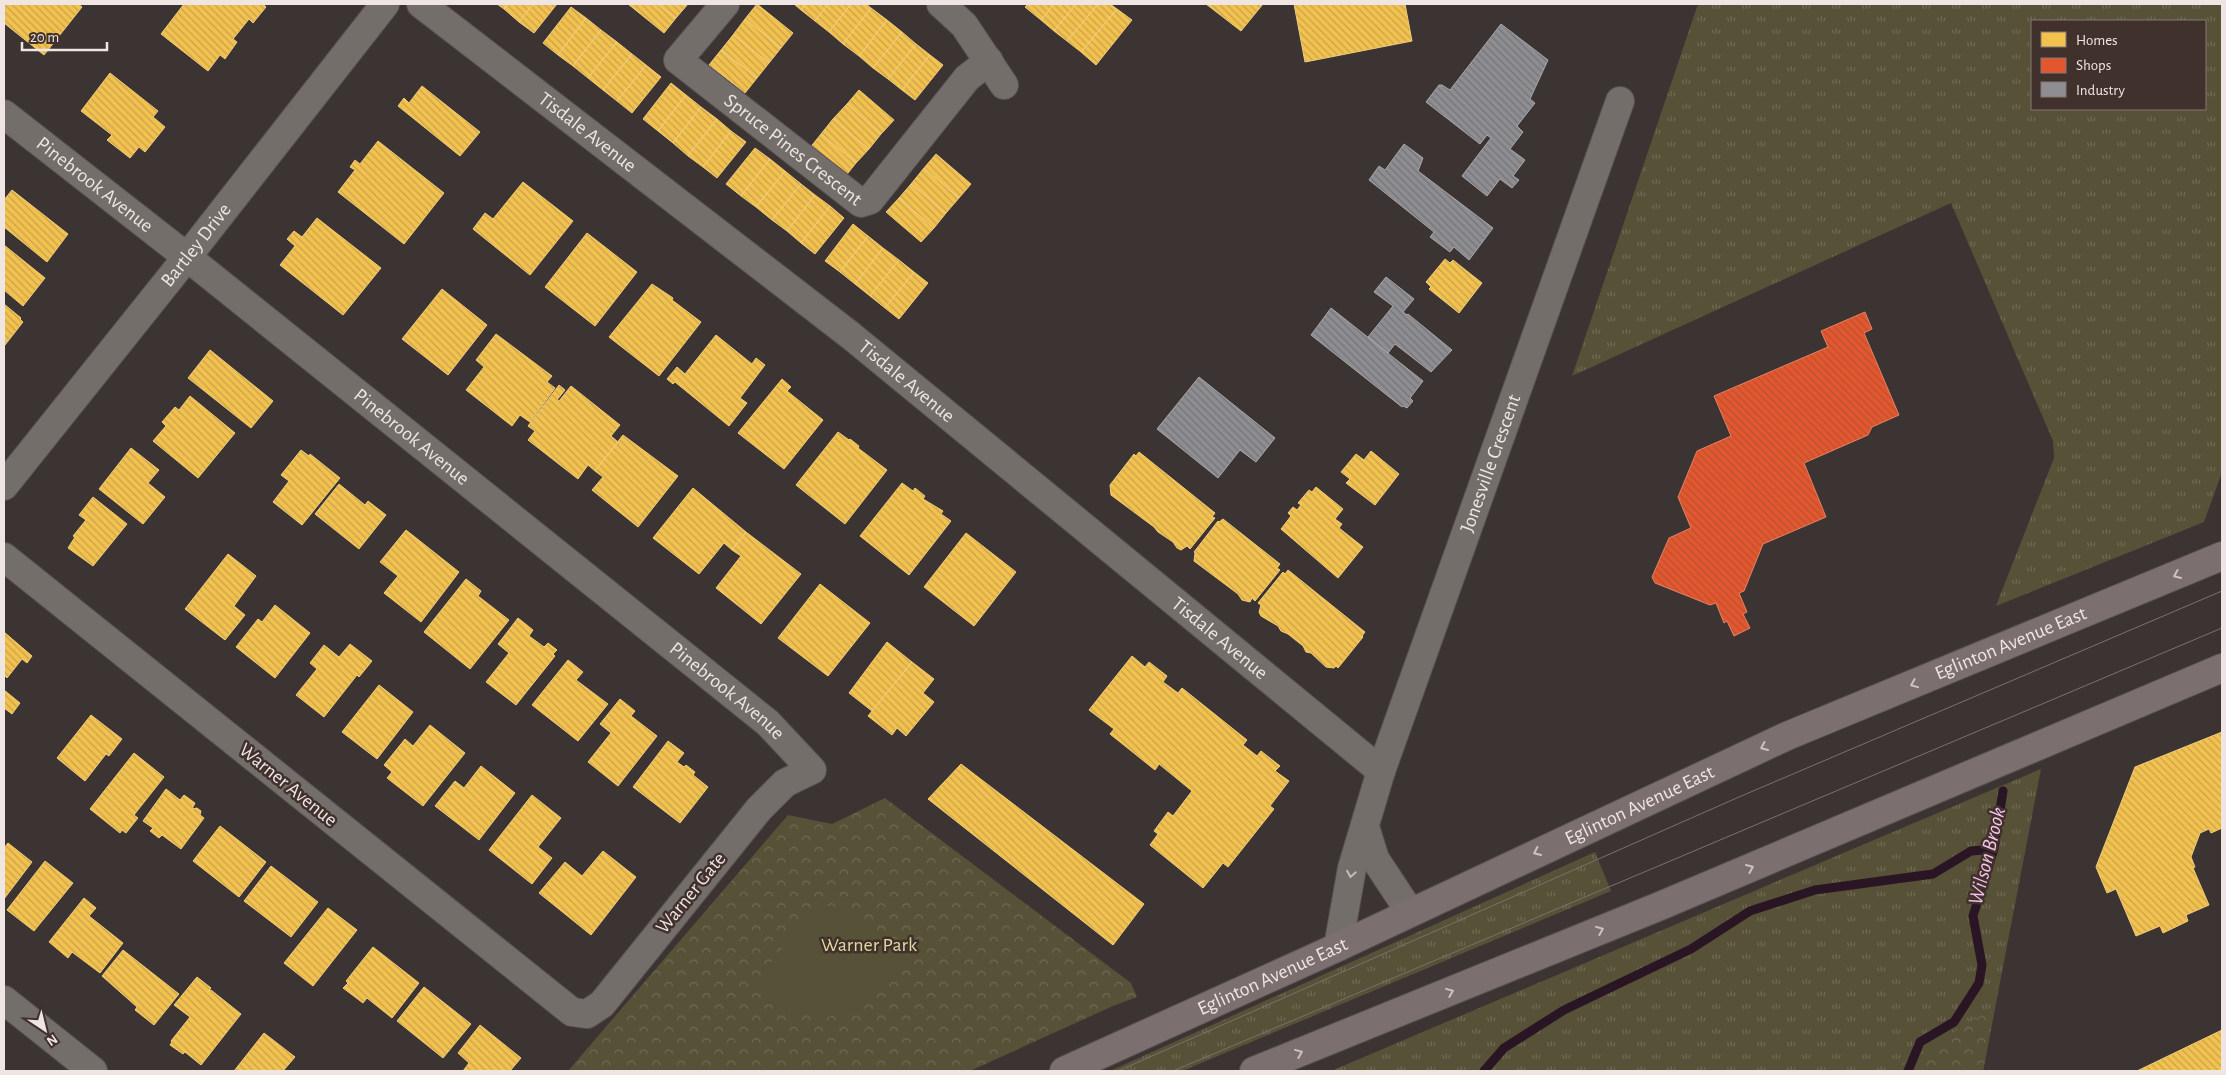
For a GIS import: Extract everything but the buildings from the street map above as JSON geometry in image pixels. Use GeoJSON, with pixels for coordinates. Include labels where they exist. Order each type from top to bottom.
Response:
{"type":"FeatureCollection","features":[{"type":"Feature","properties":{"kind":"main road","name":"Eglinton Avenue East"},"geometry":{"type":"LineString","coordinates":[[1064,1071],[1338,946],[1787,736],[2222,556]]}},
{"type":"Feature","properties":{"kind":"main road"},"geometry":{"type":"LineString","coordinates":[[1254,1071],[1660,906],[2222,668]]}},
{"type":"Feature","properties":{"kind":"street","name":"Bartley Drive"},"geometry":{"type":"LineString","coordinates":[[4,486],[187,257],[385,4]]}},
{"type":"Feature","properties":{"kind":"street","name":"Tisdale Avenue"},"geometry":{"type":"LineString","coordinates":[[421,4],[850,335],[1381,771]]}},
{"type":"Feature","properties":{"kind":"street","name":"Spruce Pines Crescent"},"geometry":{"type":"LineString","coordinates":[[725,4],[678,60],[861,203],[870,200],[967,78],[989,61]]}},
{"type":"Feature","properties":{"kind":"street"},"geometry":{"type":"LineString","coordinates":[[941,4],[964,25],[1004,85]]}},
{"type":"Feature","properties":{"kind":"street","name":"Jonesville Crescent"},"geometry":{"type":"LineString","coordinates":[[1338,946],[1352,868],[1381,771],[1620,101]]}},
{"type":"Feature","properties":{"kind":"street","name":"Pinebrook Avenue"},"geometry":{"type":"LineString","coordinates":[[4,114],[187,257],[768,723],[812,770]]}},
{"type":"Feature","properties":{"kind":"street","name":"Warner Avenue"},"geometry":{"type":"LineString","coordinates":[[4,557],[572,1012]]}},
{"type":"Feature","properties":{"kind":"street","name":"Warner Gate"},"geometry":{"type":"LineString","coordinates":[[572,1012],[586,1014],[602,1004],[759,808],[785,783],[812,770]]}},
{"type":"Feature","properties":{"kind":"street"},"geometry":{"type":"LineString","coordinates":[[1365,827],[1375,859],[1410,912]]}},
{"type":"Feature","properties":{"kind":"street"},"geometry":{"type":"LineString","coordinates":[[4,1000],[93,1071]]}},
{"type":"Feature","properties":{"kind":"green space"},"geometry":{"type":"Polygon","coordinates":[[[1698,4],[2222,4],[2222,472],[2204,522],[1996,606],[2054,458],[2053,441],[1951,203],[1572,376],[1698,4]]]}},
{"type":"Feature","properties":{"kind":"green space"},"geometry":{"type":"Polygon","coordinates":[[[2041,769],[1983,1071],[1331,1071],[2041,769]]]}},
{"type":"Feature","properties":{"kind":"green space","name":"Warner Park"},"geometry":{"type":"Polygon","coordinates":[[[885,798],[1131,983],[1137,997],[970,1071],[568,1071],[788,815],[832,824],[885,798]]]}},
{"type":"Feature","properties":{"kind":"green space"},"geometry":{"type":"Polygon","coordinates":[[[1595,852],[1611,891],[1182,1071],[1110,1071],[1595,852]]]}},
{"type":"Feature","properties":{"kind":"green space"},"geometry":{"type":"Polygon","coordinates":[[[816,905],[839,907],[904,961],[879,992],[855,1009],[827,1017],[799,1014],[755,983],[816,905]]]}},
{"type":"Feature","properties":{"kind":"green space"},"geometry":{"type":"Polygon","coordinates":[[[1995,1007],[1983,1071],[1890,1071],[1995,1007]]]}},
{"type":"Feature","properties":{"kind":"waterway","name":"Wilson Brook"},"geometry":{"type":"LineString","coordinates":[[1908,1071],[1920,1042],[1954,1022],[1979,983],[1982,965],[1973,916],[1994,849],[2003,791]]}},
{"type":"Feature","properties":{"kind":"waterway"},"geometry":{"type":"LineString","coordinates":[[1484,1071],[1504,1048],[1564,1010],[1691,949],[1750,911],[1815,890],[1933,874],[1971,851],[1994,849]]}},
{"type":"Feature","properties":{"kind":"tram line"},"geometry":{"type":"LineString","coordinates":[[1118,1071],[1739,797],[2222,591]]}},
{"type":"Feature","properties":{"kind":"tram line"},"geometry":{"type":"LineString","coordinates":[[1173,1071],[2222,628]]}}]}
